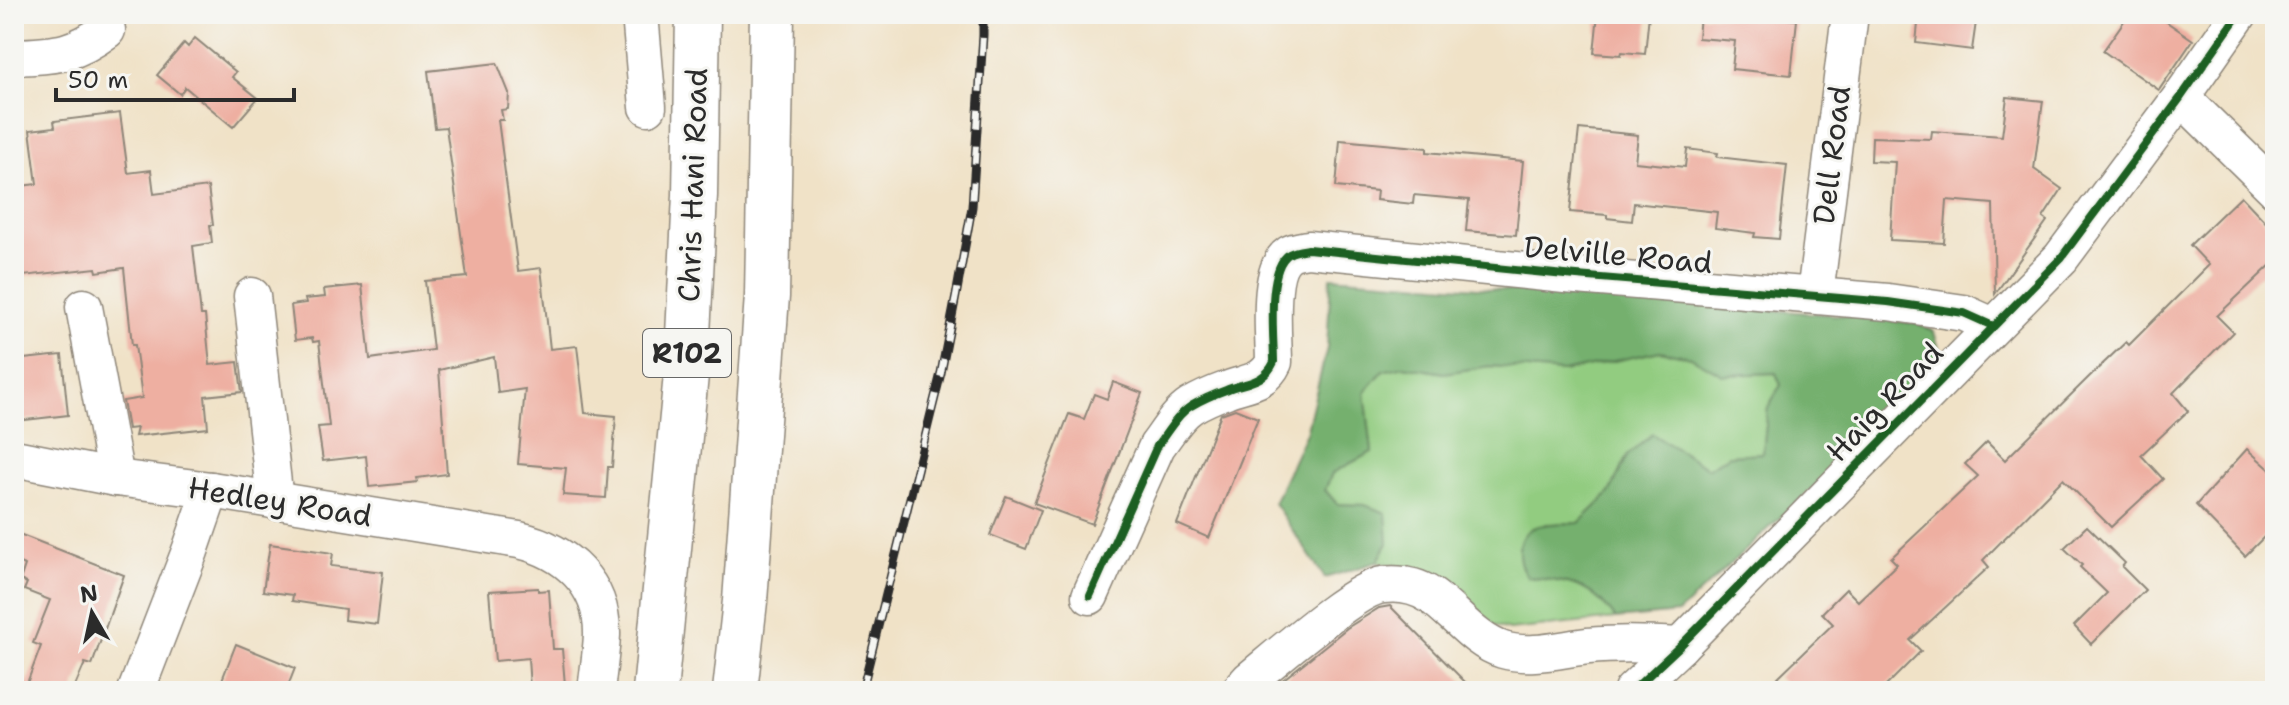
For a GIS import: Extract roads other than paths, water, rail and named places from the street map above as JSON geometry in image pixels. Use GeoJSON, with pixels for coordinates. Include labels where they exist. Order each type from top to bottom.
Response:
{"type":"FeatureCollection","features":[{"type":"Feature","properties":{"kind":"main road","name":"Chris Hani Road"},"geometry":{"type":"LineString","coordinates":[[655,691],[686,375],[695,195],[698,14]]}},
{"type":"Feature","properties":{"kind":"main road","name":"R102"},"geometry":{"type":"LineString","coordinates":[[735,691],[745,601],[767,296],[772,14]]}},
{"type":"Feature","properties":{"kind":"street"},"geometry":{"type":"LineString","coordinates":[[640,14],[648,107]]}},
{"type":"Feature","properties":{"kind":"street","name":"Dell Road"},"geometry":{"type":"LineString","coordinates":[[1815,295],[1850,14]]}},
{"type":"Feature","properties":{"kind":"street","name":"Haig Road"},"geometry":{"type":"LineString","coordinates":[[1632,691],[1680,646],[2061,258],[2239,14]]}},
{"type":"Feature","properties":{"kind":"street"},"geometry":{"type":"LineString","coordinates":[[14,57],[62,54],[85,46],[107,30]]}},
{"type":"Feature","properties":{"kind":"street"},"geometry":{"type":"LineString","coordinates":[[2181,97],[2275,189]]}},
{"type":"Feature","properties":{"kind":"street","name":"Delville Road"},"geometry":{"type":"LineString","coordinates":[[1090,596],[1157,446],[1172,425],[1188,407],[1230,388],[1247,385],[1270,370],[1274,362],[1275,277],[1280,263],[1289,254],[1308,249],[1565,275],[1888,302],[1964,313],[1993,326]]}},
{"type":"Feature","properties":{"kind":"street"},"geometry":{"type":"LineString","coordinates":[[252,296],[275,501]]}},
{"type":"Feature","properties":{"kind":"street"},"geometry":{"type":"LineString","coordinates":[[84,307],[116,478]]}},
{"type":"Feature","properties":{"kind":"street","name":"Hedley Road"},"geometry":{"type":"LineString","coordinates":[[14,458],[116,478],[211,490],[519,540],[546,548],[576,569],[596,599],[602,634],[596,691]]}},
{"type":"Feature","properties":{"kind":"street"},"geometry":{"type":"LineString","coordinates":[[136,691],[211,490]]}},
{"type":"Feature","properties":{"kind":"street"},"geometry":{"type":"LineString","coordinates":[[1239,691],[1349,602],[1380,585],[1407,585],[1429,595],[1480,638],[1503,650],[1532,653],[1641,643],[1680,646]]}},
{"type":"Feature","properties":{"kind":"railway"},"geometry":{"type":"LineString","coordinates":[[862,691],[941,373],[972,207],[983,14]]}}]}
